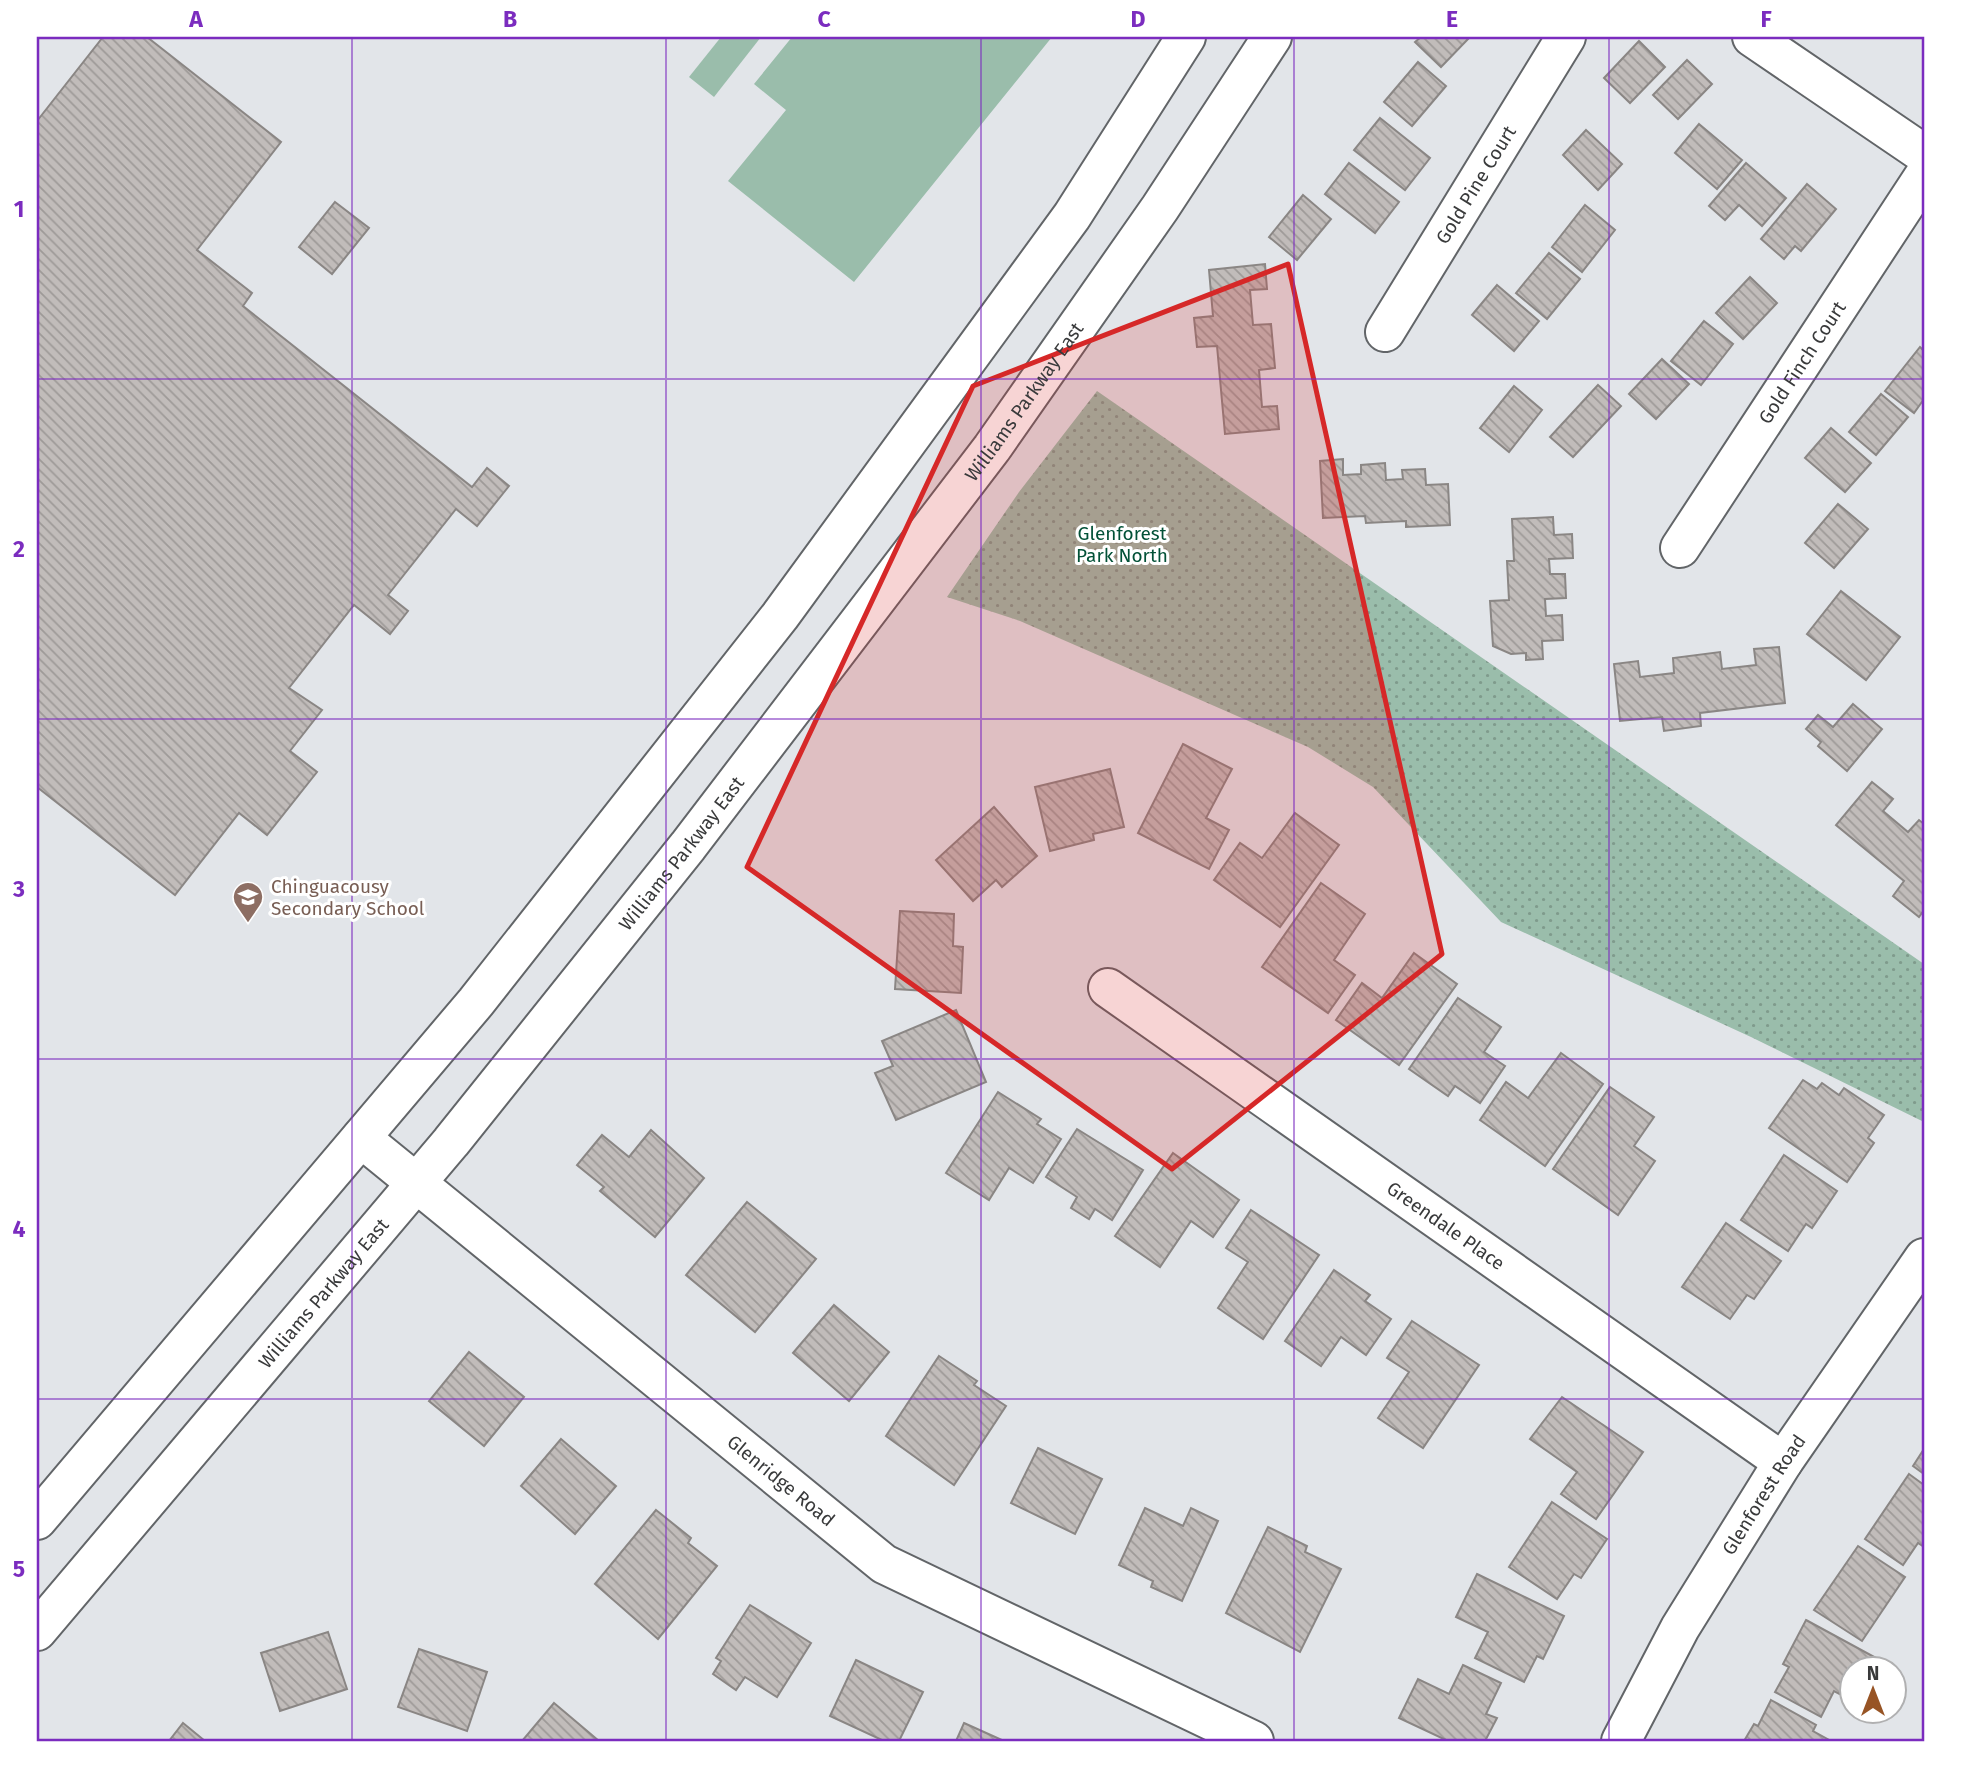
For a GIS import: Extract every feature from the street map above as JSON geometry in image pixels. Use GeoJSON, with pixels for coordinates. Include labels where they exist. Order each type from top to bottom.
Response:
{"type":"FeatureCollection","features":[{"type":"Feature","properties":{"kind":"main road"},"geometry":{"type":"LineString","coordinates":[[37,1520],[485,991],[780,616],[1072,216],[1186,37]]}},
{"type":"Feature","properties":{"kind":"main road","name":"Williams Parkway East"},"geometry":{"type":"LineString","coordinates":[[37,1631],[416,1184],[688,846],[992,448],[1160,208],[1272,37]]}},
{"type":"Feature","properties":{"kind":"main road","name":"Gold Pine Court"},"geometry":{"type":"LineString","coordinates":[[1385,332],[1566,37]]}},
{"type":"Feature","properties":{"kind":"main road"},"geometry":{"type":"LineString","coordinates":[[1752,37],[1924,154]]}},
{"type":"Feature","properties":{"kind":"main road","name":"Gold Finch Court"},"geometry":{"type":"LineString","coordinates":[[1680,548],[1924,176]]}},
{"type":"Feature","properties":{"kind":"main road","name":"Greendale Place"},"geometry":{"type":"LineString","coordinates":[[1108,988],[1783,1462]]}},
{"type":"Feature","properties":{"kind":"main road","name":"Glenridge Road"},"geometry":{"type":"LineString","coordinates":[[360,1138],[884,1564],[1254,1741]]}},
{"type":"Feature","properties":{"kind":"main road","name":"Glenforest Road"},"geometry":{"type":"LineString","coordinates":[[1622,1741],[1680,1628],[1783,1462],[1924,1258]]}},
{"type":"Feature","properties":{"kind":"highlighted area"},"geometry":{"type":"Polygon","coordinates":[[[1288,264],[1442,954],[1172,1169],[747,867],[973,386],[1288,264]]]}},
{"type":"Feature","properties":{"kind":"green space"},"geometry":{"type":"Polygon","coordinates":[[[721,37],[761,37],[714,97],[689,77],[721,37]]]}},
{"type":"Feature","properties":{"kind":"green space"},"geometry":{"type":"Polygon","coordinates":[[[792,37],[1052,37],[854,282],[728,181],[786,110],[754,84],[792,37]]]}},
{"type":"Feature","properties":{"kind":"green space","name":"Glenforest Park North"},"geometry":{"type":"Polygon","coordinates":[[[1097,391],[1924,964],[1924,1122],[1751,1037],[1501,922],[1373,787],[1308,747],[1020,621],[947,597],[1019,492],[1097,391]]]}},
{"type":"Feature","properties":{"kind":"building"},"geometry":{"type":"Polygon","coordinates":[[[103,37],[147,37],[281,142],[197,250],[252,293],[243,306],[472,487],[487,468],[509,486],[477,526],[456,509],[388,595],[408,611],[390,634],[354,605],[289,688],[322,710],[290,751],[317,772],[267,835],[239,813],[175,895],[37,787],[37,121],[103,37]]]}},
{"type":"Feature","properties":{"kind":"building"},"geometry":{"type":"Polygon","coordinates":[[[1421,37],[1470,37],[1441,67],[1415,42],[1421,37]]]}},
{"type":"Feature","properties":{"kind":"building"},"geometry":{"type":"Polygon","coordinates":[[[1639,41],[1665,67],[1630,103],[1604,78],[1639,41]]]}},
{"type":"Feature","properties":{"kind":"building"},"geometry":{"type":"Polygon","coordinates":[[[1687,60],[1712,84],[1678,119],[1653,95],[1687,60]]]}},
{"type":"Feature","properties":{"kind":"building"},"geometry":{"type":"Polygon","coordinates":[[[1418,62],[1446,86],[1412,126],[1384,102],[1418,62]]]}},
{"type":"Feature","properties":{"kind":"building"},"geometry":{"type":"Polygon","coordinates":[[[1380,118],[1430,158],[1405,190],[1354,150],[1380,118]]]}},
{"type":"Feature","properties":{"kind":"building"},"geometry":{"type":"Polygon","coordinates":[[[1699,124],[1742,160],[1717,189],[1675,153],[1699,124]]]}},
{"type":"Feature","properties":{"kind":"building"},"geometry":{"type":"Polygon","coordinates":[[[1586,130],[1622,164],[1598,190],[1563,155],[1586,130]]]}},
{"type":"Feature","properties":{"kind":"building"},"geometry":{"type":"Polygon","coordinates":[[[1349,163],[1399,202],[1375,233],[1325,194],[1349,163]]]}},
{"type":"Feature","properties":{"kind":"building"},"geometry":{"type":"Polygon","coordinates":[[[1746,163],[1786,198],[1762,226],[1739,205],[1725,220],[1709,206],[1746,163]]]}},
{"type":"Feature","properties":{"kind":"building"},"geometry":{"type":"Polygon","coordinates":[[[1807,184],[1836,209],[1801,251],[1795,246],[1784,259],[1761,239],[1807,184]]]}},
{"type":"Feature","properties":{"kind":"building"},"geometry":{"type":"Polygon","coordinates":[[[1303,195],[1331,219],[1297,260],[1269,237],[1303,195]]]}},
{"type":"Feature","properties":{"kind":"building"},"geometry":{"type":"Polygon","coordinates":[[[335,202],[369,228],[332,274],[299,247],[335,202]]]}},
{"type":"Feature","properties":{"kind":"building"},"geometry":{"type":"Polygon","coordinates":[[[1585,205],[1615,230],[1582,272],[1552,247],[1585,205]]]}},
{"type":"Feature","properties":{"kind":"building"},"geometry":{"type":"Polygon","coordinates":[[[1549,253],[1580,279],[1547,319],[1516,293],[1549,253]]]}},
{"type":"Feature","properties":{"kind":"building"},"geometry":{"type":"Polygon","coordinates":[[[1265,264],[1267,289],[1250,290],[1253,325],[1271,324],[1275,368],[1259,370],[1262,407],[1277,406],[1279,429],[1225,434],[1217,346],[1197,347],[1194,318],[1213,316],[1209,270],[1265,264]]]}},
{"type":"Feature","properties":{"kind":"building"},"geometry":{"type":"Polygon","coordinates":[[[1750,277],[1777,303],[1743,339],[1716,313],[1750,277]]]}},
{"type":"Feature","properties":{"kind":"building"},"geometry":{"type":"Polygon","coordinates":[[[1497,285],[1539,321],[1514,351],[1472,315],[1497,285]]]}},
{"type":"Feature","properties":{"kind":"building"},"geometry":{"type":"Polygon","coordinates":[[[1704,321],[1733,344],[1701,385],[1671,361],[1704,321]]]}},
{"type":"Feature","properties":{"kind":"building"},"geometry":{"type":"Polygon","coordinates":[[[1920,347],[1924,351],[1924,399],[1914,413],[1885,391],[1920,347]]]}},
{"type":"Feature","properties":{"kind":"building"},"geometry":{"type":"Polygon","coordinates":[[[1662,359],[1689,384],[1656,419],[1629,394],[1662,359]]]}},
{"type":"Feature","properties":{"kind":"building"},"geometry":{"type":"Polygon","coordinates":[[[1598,385],[1621,406],[1573,457],[1550,437],[1598,385]]]}},
{"type":"Feature","properties":{"kind":"building"},"geometry":{"type":"Polygon","coordinates":[[[1514,386],[1542,410],[1509,452],[1480,428],[1514,386]]]}},
{"type":"Feature","properties":{"kind":"building"},"geometry":{"type":"Polygon","coordinates":[[[1881,394],[1908,417],[1876,455],[1849,432],[1881,394]]]}},
{"type":"Feature","properties":{"kind":"building"},"geometry":{"type":"Polygon","coordinates":[[[1831,428],[1871,463],[1845,492],[1805,458],[1831,428]]]}},
{"type":"Feature","properties":{"kind":"building"},"geometry":{"type":"Polygon","coordinates":[[[1343,459],[1343,475],[1361,474],[1361,465],[1385,463],[1386,480],[1403,479],[1402,470],[1425,469],[1426,485],[1448,484],[1450,525],[1406,527],[1406,521],[1366,523],[1365,516],[1323,518],[1320,461],[1343,459]]]}},
{"type":"Feature","properties":{"kind":"building"},"geometry":{"type":"Polygon","coordinates":[[[1838,504],[1868,529],[1834,568],[1805,543],[1838,504]]]}},
{"type":"Feature","properties":{"kind":"building"},"geometry":{"type":"Polygon","coordinates":[[[1553,517],[1554,535],[1572,534],[1573,558],[1549,559],[1550,574],[1565,574],[1566,598],[1545,599],[1546,616],[1562,615],[1563,640],[1542,641],[1543,659],[1526,660],[1526,653],[1511,654],[1493,646],[1490,601],[1509,600],[1507,561],[1514,561],[1512,519],[1553,517]]]}},
{"type":"Feature","properties":{"kind":"building"},"geometry":{"type":"Polygon","coordinates":[[[1841,591],[1900,637],[1866,680],[1807,634],[1841,591]]]}},
{"type":"Feature","properties":{"kind":"building"},"geometry":{"type":"Polygon","coordinates":[[[1779,647],[1785,703],[1700,713],[1701,726],[1664,731],[1662,717],[1620,721],[1614,664],[1638,661],[1640,677],[1674,673],[1673,658],[1720,652],[1722,669],[1756,665],[1754,649],[1779,647]]]}},
{"type":"Feature","properties":{"kind":"building"},"geometry":{"type":"Polygon","coordinates":[[[1853,704],[1882,729],[1847,771],[1818,746],[1821,742],[1806,729],[1818,715],[1833,727],[1853,704]]]}},
{"type":"Feature","properties":{"kind":"building"},"geometry":{"type":"Polygon","coordinates":[[[1183,744],[1232,769],[1206,818],[1229,830],[1209,869],[1138,833],[1183,744]]]}},
{"type":"Feature","properties":{"kind":"building"},"geometry":{"type":"Polygon","coordinates":[[[1110,769],[1124,827],[1093,834],[1094,840],[1050,851],[1035,787],[1110,769]]]}},
{"type":"Feature","properties":{"kind":"building"},"geometry":{"type":"Polygon","coordinates":[[[1872,782],[1893,799],[1883,811],[1908,832],[1919,820],[1924,824],[1924,910],[1919,917],[1893,896],[1904,881],[1836,825],[1872,782]]]}},
{"type":"Feature","properties":{"kind":"building"},"geometry":{"type":"Polygon","coordinates":[[[994,807],[1037,856],[1002,887],[996,880],[973,901],[936,860],[994,807]]]}},
{"type":"Feature","properties":{"kind":"building"},"geometry":{"type":"Polygon","coordinates":[[[1295,813],[1339,845],[1280,927],[1214,880],[1240,843],[1262,858],[1295,813]]]}},
{"type":"Feature","properties":{"kind":"building"},"geometry":{"type":"Polygon","coordinates":[[[1321,883],[1365,914],[1334,960],[1355,975],[1328,1013],[1262,967],[1321,883]]]}},
{"type":"Feature","properties":{"kind":"building"},"geometry":{"type":"Polygon","coordinates":[[[900,911],[954,914],[953,946],[963,947],[961,993],[895,989],[900,911]]]}},
{"type":"Feature","properties":{"kind":"building"},"geometry":{"type":"Polygon","coordinates":[[[1414,953],[1457,984],[1399,1065],[1336,1020],[1362,983],[1382,998],[1414,953]]]}},
{"type":"Feature","properties":{"kind":"building"},"geometry":{"type":"Polygon","coordinates":[[[1458,998],[1501,1027],[1484,1052],[1505,1066],[1480,1103],[1455,1086],[1448,1096],[1409,1069],[1458,998]]]}},
{"type":"Feature","properties":{"kind":"building"},"geometry":{"type":"Polygon","coordinates":[[[956,1010],[986,1082],[896,1120],[875,1073],[893,1066],[882,1041],[956,1010]]]}},
{"type":"Feature","properties":{"kind":"building"},"geometry":{"type":"Polygon","coordinates":[[[1561,1053],[1603,1084],[1545,1166],[1480,1120],[1506,1082],[1528,1098],[1561,1053]]]}},
{"type":"Feature","properties":{"kind":"building"},"geometry":{"type":"Polygon","coordinates":[[[1803,1080],[1817,1089],[1822,1083],[1839,1095],[1844,1088],[1884,1115],[1868,1138],[1874,1143],[1847,1182],[1769,1128],[1803,1080]]]}},
{"type":"Feature","properties":{"kind":"building"},"geometry":{"type":"Polygon","coordinates":[[[1610,1087],[1654,1117],[1634,1146],[1655,1161],[1618,1215],[1553,1169],[1610,1087]]]}},
{"type":"Feature","properties":{"kind":"building"},"geometry":{"type":"Polygon","coordinates":[[[998,1092],[1041,1119],[1037,1124],[1061,1139],[1033,1183],[1009,1168],[989,1200],[946,1173],[998,1092]]]}},
{"type":"Feature","properties":{"kind":"building"},"geometry":{"type":"Polygon","coordinates":[[[1077,1129],[1143,1170],[1112,1220],[1095,1209],[1089,1219],[1071,1208],[1077,1197],[1046,1177],[1077,1129]]]}},
{"type":"Feature","properties":{"kind":"building"},"geometry":{"type":"Polygon","coordinates":[[[651,1130],[704,1178],[655,1237],[600,1191],[604,1187],[577,1165],[602,1135],[629,1157],[651,1130]]]}},
{"type":"Feature","properties":{"kind":"building"},"geometry":{"type":"Polygon","coordinates":[[[1173,1153],[1239,1200],[1213,1237],[1191,1221],[1160,1267],[1115,1236],[1173,1153]]]}},
{"type":"Feature","properties":{"kind":"building"},"geometry":{"type":"Polygon","coordinates":[[[1784,1155],[1837,1191],[1812,1228],[1806,1224],[1788,1251],[1741,1220],[1784,1155]]]}},
{"type":"Feature","properties":{"kind":"building"},"geometry":{"type":"Polygon","coordinates":[[[747,1202],[816,1259],[755,1332],[686,1275],[747,1202]]]}},
{"type":"Feature","properties":{"kind":"building"},"geometry":{"type":"Polygon","coordinates":[[[1251,1210],[1319,1255],[1263,1339],[1218,1308],[1248,1262],[1226,1248],[1251,1210]]]}},
{"type":"Feature","properties":{"kind":"building"},"geometry":{"type":"Polygon","coordinates":[[[1726,1223],[1781,1261],[1754,1299],[1747,1295],[1730,1319],[1682,1287],[1726,1223]]]}},
{"type":"Feature","properties":{"kind":"building"},"geometry":{"type":"Polygon","coordinates":[[[1334,1270],[1370,1295],[1365,1301],[1391,1319],[1366,1355],[1341,1337],[1321,1366],[1285,1341],[1334,1270]]]}},
{"type":"Feature","properties":{"kind":"building"},"geometry":{"type":"Polygon","coordinates":[[[834,1305],[889,1352],[849,1401],[793,1353],[834,1305]]]}},
{"type":"Feature","properties":{"kind":"building"},"geometry":{"type":"Polygon","coordinates":[[[1412,1321],[1479,1365],[1423,1448],[1378,1418],[1409,1372],[1387,1358],[1412,1321]]]}},
{"type":"Feature","properties":{"kind":"building"},"geometry":{"type":"Polygon","coordinates":[[[469,1352],[524,1397],[484,1446],[429,1401],[469,1352]]]}},
{"type":"Feature","properties":{"kind":"building"},"geometry":{"type":"Polygon","coordinates":[[[939,1356],[977,1381],[974,1385],[1006,1406],[954,1485],[886,1436],[939,1356]]]}},
{"type":"Feature","properties":{"kind":"building"},"geometry":{"type":"Polygon","coordinates":[[[1562,1397],[1643,1452],[1596,1519],[1561,1494],[1577,1472],[1530,1439],[1562,1397]]]}},
{"type":"Feature","properties":{"kind":"building"},"geometry":{"type":"Polygon","coordinates":[[[561,1439],[616,1486],[575,1534],[521,1486],[561,1439]]]}},
{"type":"Feature","properties":{"kind":"building"},"geometry":{"type":"Polygon","coordinates":[[[1038,1448],[1102,1479],[1075,1534],[1011,1503],[1038,1448]]]}},
{"type":"Feature","properties":{"kind":"building"},"geometry":{"type":"Polygon","coordinates":[[[1924,1449],[1924,1474],[1913,1466],[1924,1449]]]}},
{"type":"Feature","properties":{"kind":"building"},"geometry":{"type":"Polygon","coordinates":[[[1909,1474],[1924,1485],[1924,1547],[1918,1543],[1903,1565],[1865,1539],[1909,1474]]]}},
{"type":"Feature","properties":{"kind":"building"},"geometry":{"type":"Polygon","coordinates":[[[1552,1502],[1607,1539],[1581,1578],[1574,1574],[1557,1599],[1509,1567],[1552,1502]]]}},
{"type":"Feature","properties":{"kind":"building"},"geometry":{"type":"Polygon","coordinates":[[[1145,1508],[1183,1526],[1191,1508],[1218,1521],[1182,1601],[1151,1587],[1153,1581],[1119,1565],[1145,1508]]]}},
{"type":"Feature","properties":{"kind":"building"},"geometry":{"type":"Polygon","coordinates":[[[656,1510],[691,1538],[688,1543],[717,1566],[658,1639],[595,1584],[656,1510]]]}},
{"type":"Feature","properties":{"kind":"building"},"geometry":{"type":"Polygon","coordinates":[[[1268,1527],[1307,1546],[1305,1552],[1341,1569],[1300,1652],[1226,1613],[1268,1527]]]}},
{"type":"Feature","properties":{"kind":"building"},"geometry":{"type":"Polygon","coordinates":[[[1858,1546],[1905,1577],[1862,1641],[1814,1610],[1858,1546]]]}},
{"type":"Feature","properties":{"kind":"building"},"geometry":{"type":"Polygon","coordinates":[[[1477,1574],[1564,1616],[1543,1659],[1537,1656],[1524,1682],[1475,1658],[1488,1632],[1456,1617],[1477,1574]]]}},
{"type":"Feature","properties":{"kind":"building"},"geometry":{"type":"Polygon","coordinates":[[[750,1605],[811,1643],[777,1697],[745,1677],[736,1690],[713,1674],[721,1661],[716,1658],[750,1605]]]}},
{"type":"Feature","properties":{"kind":"building"},"geometry":{"type":"Polygon","coordinates":[[[1806,1620],[1872,1656],[1839,1656],[1839,1694],[1834,1691],[1821,1717],[1775,1692],[1789,1667],[1783,1664],[1806,1620]]]}},
{"type":"Feature","properties":{"kind":"building"},"geometry":{"type":"Polygon","coordinates":[[[328,1632],[347,1689],[280,1711],[261,1653],[328,1632]]]}},
{"type":"Feature","properties":{"kind":"building"},"geometry":{"type":"Polygon","coordinates":[[[419,1649],[487,1672],[467,1731],[398,1707],[419,1649]]]}},
{"type":"Feature","properties":{"kind":"building"},"geometry":{"type":"Polygon","coordinates":[[[856,1660],[923,1692],[899,1741],[884,1741],[830,1716],[856,1660]]]}},
{"type":"Feature","properties":{"kind":"building"},"geometry":{"type":"Polygon","coordinates":[[[1463,1665],[1501,1683],[1486,1714],[1497,1718],[1485,1741],[1448,1741],[1399,1718],[1418,1679],[1449,1694],[1463,1665]]]}},
{"type":"Feature","properties":{"kind":"building"},"geometry":{"type":"Polygon","coordinates":[[[1771,1700],[1816,1725],[1813,1731],[1831,1741],[1744,1741],[1754,1724],[1758,1726],[1771,1700]]]}},
{"type":"Feature","properties":{"kind":"building"},"geometry":{"type":"Polygon","coordinates":[[[554,1703],[599,1741],[522,1741],[554,1703]]]}},
{"type":"Feature","properties":{"kind":"building"},"geometry":{"type":"Polygon","coordinates":[[[183,1723],[205,1741],[169,1741],[183,1723]]]}},
{"type":"Feature","properties":{"kind":"building"},"geometry":{"type":"Polygon","coordinates":[[[964,1723],[1004,1741],[956,1741],[964,1723]]]}},
{"type":"Feature","properties":{"kind":"place","name":"Chinguacousy Secondary School"},"geometry":{"type":"Point","coordinates":[248,924]}}]}
